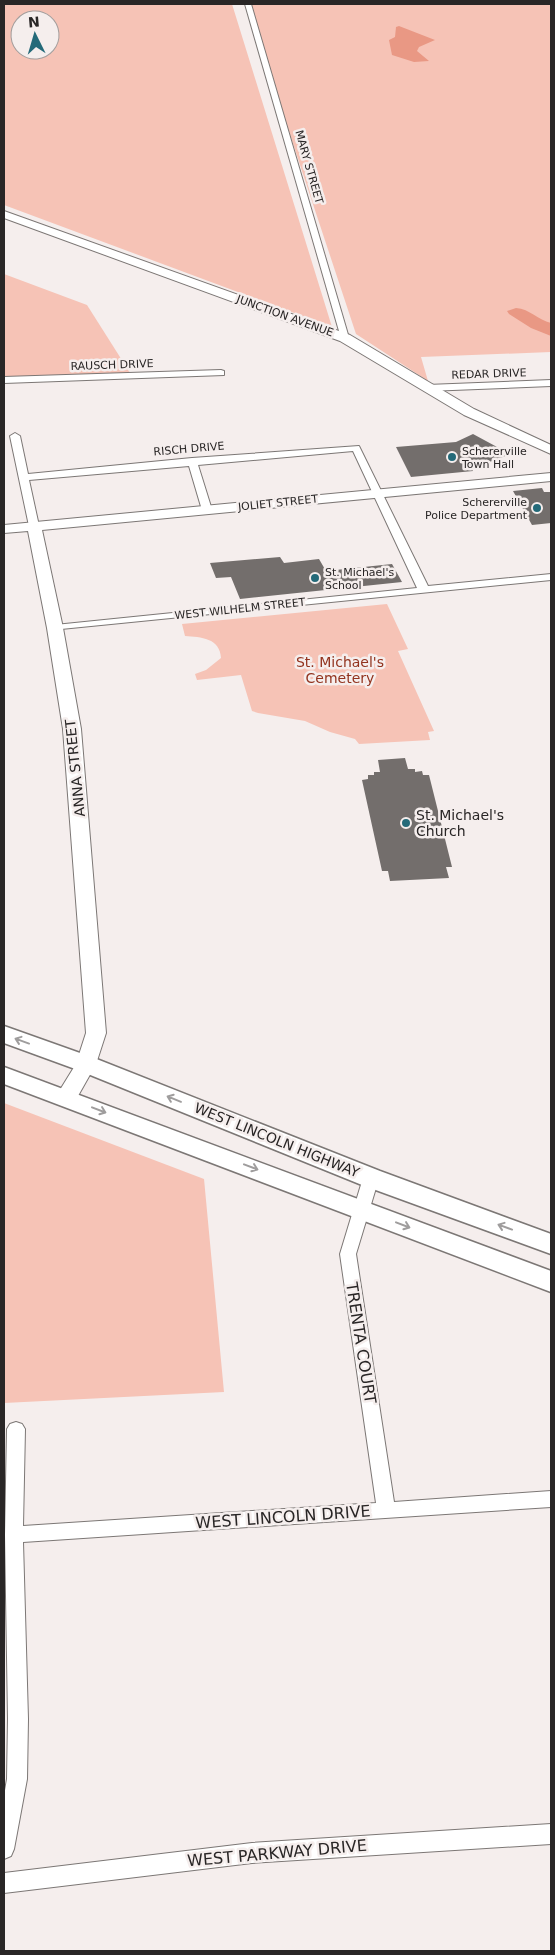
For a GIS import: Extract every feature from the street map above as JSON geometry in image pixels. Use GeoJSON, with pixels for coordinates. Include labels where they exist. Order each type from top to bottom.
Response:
{"type":"FeatureCollection","features":[{"type":"Feature","properties":{"kind":"main road","name":"WEST LINCOLN HIGHWAY"},"geometry":{"type":"LineString","coordinates":[[4,1034],[86,1064],[371,1178],[551,1244]]}},
{"type":"Feature","properties":{"kind":"main road"},"geometry":{"type":"LineString","coordinates":[[4,1075],[551,1282]]}},
{"type":"Feature","properties":{"kind":"street","name":"MARY STREET"},"geometry":{"type":"LineString","coordinates":[[248,4],[345,338]]}},
{"type":"Feature","properties":{"kind":"street","name":"JUNCTION AVENUE"},"geometry":{"type":"LineString","coordinates":[[4,214],[345,338],[469,412],[551,450]]}},
{"type":"Feature","properties":{"kind":"street","name":"RAUSCH DRIVE"},"geometry":{"type":"LineString","coordinates":[[4,380],[221,373]]}},
{"type":"Feature","properties":{"kind":"street","name":"REDAR DRIVE"},"geometry":{"type":"LineString","coordinates":[[427,388],[551,383]]}},
{"type":"Feature","properties":{"kind":"street","name":"ANNA STREET"},"geometry":{"type":"LineString","coordinates":[[15,436],[56,628],[73,737],[96,1033],[86,1064],[66,1098]]}},
{"type":"Feature","properties":{"kind":"street","name":"RISCH DRIVE"},"geometry":{"type":"LineString","coordinates":[[25,476],[356,448],[377,493]]}},
{"type":"Feature","properties":{"kind":"street"},"geometry":{"type":"LineString","coordinates":[[192,461],[207,510]]}},
{"type":"Feature","properties":{"kind":"street","name":"JOLIET STREET"},"geometry":{"type":"LineString","coordinates":[[4,529],[551,477]]}},
{"type":"Feature","properties":{"kind":"street"},"geometry":{"type":"LineString","coordinates":[[377,493],[424,590]]}},
{"type":"Feature","properties":{"kind":"street","name":"WEST WILHELM STREET"},"geometry":{"type":"LineString","coordinates":[[56,628],[551,577]]}},
{"type":"Feature","properties":{"kind":"street","name":"TRENTA COURT"},"geometry":{"type":"LineString","coordinates":[[371,1178],[348,1254],[386,1510]]}},
{"type":"Feature","properties":{"kind":"street"},"geometry":{"type":"LineString","coordinates":[[4,1849],[16,1780],[18,1719],[14,1535],[16,1429]]}},
{"type":"Feature","properties":{"kind":"street","name":"WEST LINCOLN DRIVE"},"geometry":{"type":"LineString","coordinates":[[14,1535],[551,1499]]}},
{"type":"Feature","properties":{"kind":"street","name":"WEST PARKWAY DRIVE"},"geometry":{"type":"LineString","coordinates":[[4,1883],[252,1853],[551,1834]]}},
{"type":"Feature","properties":{"kind":"green space"},"geometry":{"type":"Polygon","coordinates":[[[4,4],[232,4],[332,327],[4,205],[4,4]]]}},
{"type":"Feature","properties":{"kind":"green space"},"geometry":{"type":"Polygon","coordinates":[[[251,4],[551,4],[551,352],[421,357],[428,381],[356,334],[254,26],[251,4]]]}},
{"type":"Feature","properties":{"kind":"green space"},"geometry":{"type":"Polygon","coordinates":[[[4,274],[87,305],[132,376],[4,376],[4,274]]]}},
{"type":"Feature","properties":{"kind":"green space","name":"St. Michael's Cemetery"},"geometry":{"type":"Polygon","coordinates":[[[387,604],[408,649],[398,651],[434,731],[428,732],[430,740],[359,744],[355,739],[330,732],[305,721],[252,711],[241,675],[197,680],[195,674],[206,670],[221,658],[220,651],[209,640],[185,636],[182,624],[387,604]]]}},
{"type":"Feature","properties":{"kind":"green space"},"geometry":{"type":"Polygon","coordinates":[[[4,1103],[204,1179],[224,1392],[4,1403],[4,1103]]]}},
{"type":"Feature","properties":{"kind":"shaded area"},"geometry":{"type":"Polygon","coordinates":[[[399,26],[435,40],[419,47],[417,51],[429,61],[414,62],[392,55],[389,40],[395,37],[396,27],[399,26]]]}},
{"type":"Feature","properties":{"kind":"shaded area"},"geometry":{"type":"Polygon","coordinates":[[[516,308],[526,310],[551,323],[551,336],[531,328],[507,311],[516,308]]]}},
{"type":"Feature","properties":{"kind":"building","name":"Schererville Town Hall"},"geometry":{"type":"Polygon","coordinates":[[[473,434],[510,454],[493,461],[470,466],[473,471],[411,477],[396,447],[456,442],[473,434]]]}},
{"type":"Feature","properties":{"kind":"building","name":"Schererville Police Department"},"geometry":{"type":"Polygon","coordinates":[[[542,488],[544,492],[551,492],[551,523],[532,525],[513,491],[542,488]]]}},
{"type":"Feature","properties":{"kind":"building","name":"St. Michael's School"},"geometry":{"type":"Polygon","coordinates":[[[280,557],[284,563],[319,559],[326,571],[392,564],[402,582],[240,599],[231,577],[216,578],[210,563],[280,557]]]}},
{"type":"Feature","properties":{"kind":"building","name":"St. Michael's Church"},"geometry":{"type":"Polygon","coordinates":[[[405,758],[408,769],[415,769],[415,772],[422,771],[423,775],[429,775],[452,867],[446,867],[449,878],[390,881],[388,871],[382,871],[362,780],[368,779],[368,775],[374,775],[374,772],[380,772],[378,760],[405,758]]]}},
{"type":"Feature","properties":{"kind":"place","name":"Schererville Town Hall"},"geometry":{"type":"Point","coordinates":[452,457]}},
{"type":"Feature","properties":{"kind":"place","name":"Schererville Police Department"},"geometry":{"type":"Point","coordinates":[537,508]}},
{"type":"Feature","properties":{"kind":"place","name":"St. Michael's School"},"geometry":{"type":"Point","coordinates":[315,578]}},
{"type":"Feature","properties":{"kind":"place","name":"St. Michael's Church"},"geometry":{"type":"Point","coordinates":[406,823]}}]}
